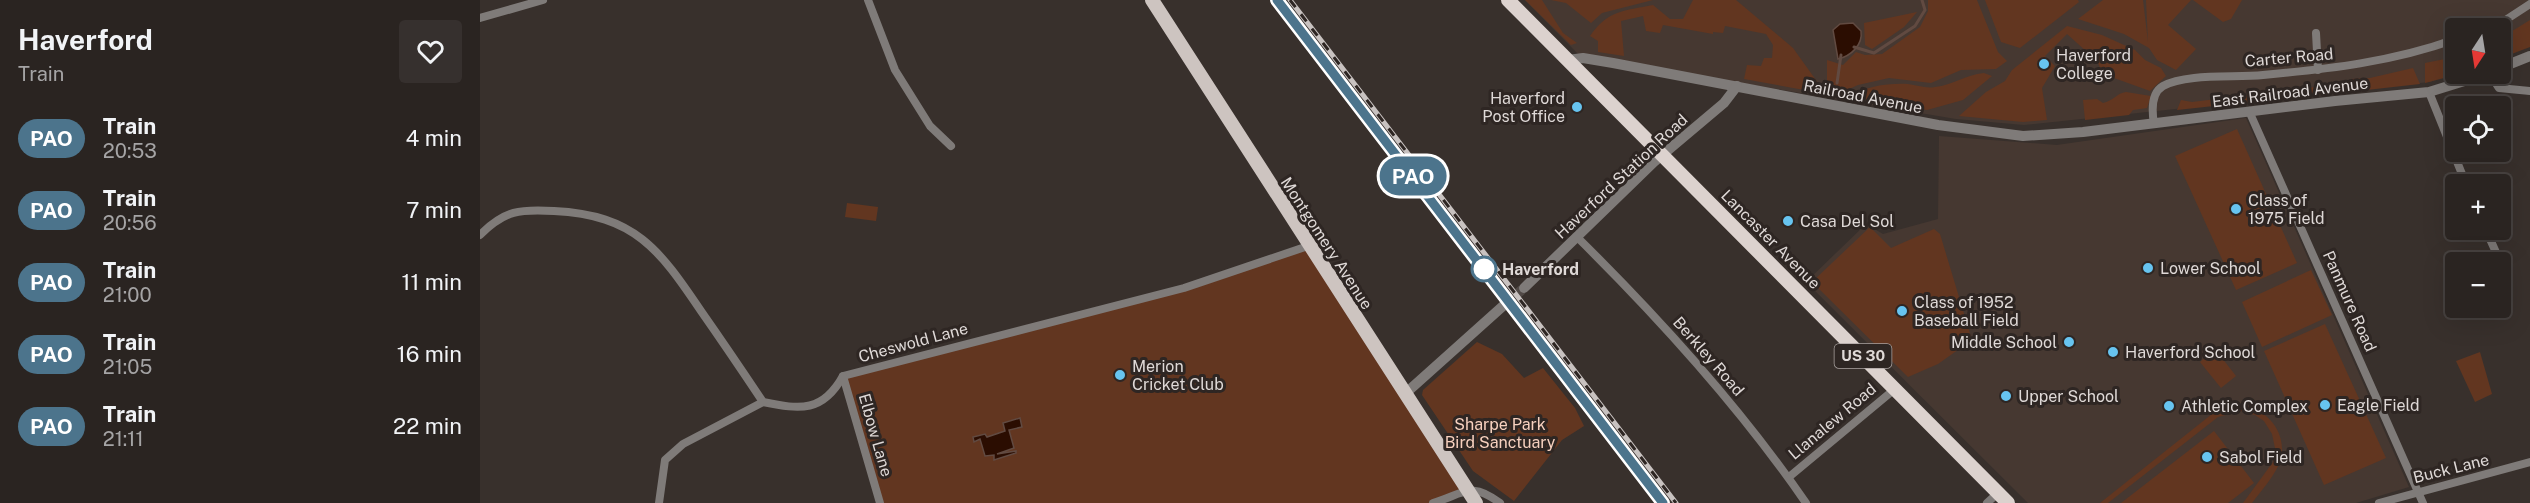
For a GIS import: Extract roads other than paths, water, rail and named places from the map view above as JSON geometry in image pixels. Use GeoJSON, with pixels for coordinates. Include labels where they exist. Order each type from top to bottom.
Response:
{"type":"FeatureCollection","features":[{"type":"Feature","properties":{"kind":"highway","name":"Lancaster Avenue"},"geometry":{"type":"LineString","coordinates":[[1508,0],[2003,498]]}},
{"type":"Feature","properties":{"kind":"main road","name":"Montgomery Avenue"},"geometry":{"type":"LineString","coordinates":[[1152,0],[1211,89],[1308,246],[1407,392],[1476,503]]}},
{"type":"Feature","properties":{"kind":"street"},"geometry":{"type":"LineString","coordinates":[[480,18],[543,0]]}},
{"type":"Feature","properties":{"kind":"street"},"geometry":{"type":"LineString","coordinates":[[868,0],[895,70],[930,126],[951,146]]}},
{"type":"Feature","properties":{"kind":"street"},"geometry":{"type":"LineString","coordinates":[[2509,18],[2530,4]]}},
{"type":"Feature","properties":{"kind":"street"},"geometry":{"type":"LineString","coordinates":[[2316,33],[2318,70]]}},
{"type":"Feature","properties":{"kind":"street","name":"Carter Road"},"geometry":{"type":"LineString","coordinates":[[2154,124],[2155,95],[2161,87],[2176,81],[2368,64],[2445,42]]}},
{"type":"Feature","properties":{"kind":"street"},"geometry":{"type":"LineString","coordinates":[[2511,64],[2530,56]]}},
{"type":"Feature","properties":{"kind":"street","name":"Railroad Avenue"},"geometry":{"type":"LineString","coordinates":[[1568,60],[1583,58],[1613,63],[1904,119],[2006,136],[2048,136],[2154,124]]}},
{"type":"Feature","properties":{"kind":"street","name":"East Railroad Avenue"},"geometry":{"type":"LineString","coordinates":[[2154,124],[2249,111],[2429,92],[2455,84]]}},
{"type":"Feature","properties":{"kind":"street"},"geometry":{"type":"LineString","coordinates":[[2496,84],[2499,88],[2530,91]]}},
{"type":"Feature","properties":{"kind":"street","name":"Haverford Station Road"},"geometry":{"type":"LineString","coordinates":[[1524,288],[1663,155],[1724,103],[1737,86]]}},
{"type":"Feature","properties":{"kind":"street"},"geometry":{"type":"LineString","coordinates":[[2429,92],[2462,174]]}},
{"type":"Feature","properties":{"kind":"street","name":"Panmure Road"},"geometry":{"type":"LineString","coordinates":[[2249,111],[2423,503]]}},
{"type":"Feature","properties":{"kind":"street"},"geometry":{"type":"LineString","coordinates":[[480,236],[493,222],[510,213],[538,210],[581,212],[620,225],[639,236],[674,271],[763,402],[683,444],[665,460],[659,503]]}},
{"type":"Feature","properties":{"kind":"street","name":"Berkley Road"},"geometry":{"type":"LineString","coordinates":[[1577,237],[1649,310],[1710,378],[1789,477],[1806,503]]}},
{"type":"Feature","properties":{"kind":"street","name":"Cheswold Lane"},"geometry":{"type":"LineString","coordinates":[[763,402],[793,408],[822,403],[834,393],[843,376],[1184,288],[1308,246]]}},
{"type":"Feature","properties":{"kind":"street"},"geometry":{"type":"LineString","coordinates":[[1407,392],[1503,306]]}},
{"type":"Feature","properties":{"kind":"street","name":"Elbow Lane"},"geometry":{"type":"LineString","coordinates":[[843,376],[880,503]]}},
{"type":"Feature","properties":{"kind":"street","name":"Llanalew Road"},"geometry":{"type":"LineString","coordinates":[[1789,477],[1896,388]]}},
{"type":"Feature","properties":{"kind":"street","name":"Buck Lane"},"geometry":{"type":"LineString","coordinates":[[2379,503],[2530,462]]}},
{"type":"Feature","properties":{"kind":"street"},"geometry":{"type":"LineString","coordinates":[[1433,503],[1468,490],[1482,490],[1500,503]]}},
{"type":"Feature","properties":{"kind":"street"},"geometry":{"type":"LineString","coordinates":[[1987,503],[2003,498]]}},
{"type":"Feature","properties":{"kind":"waterway"},"geometry":{"type":"LineString","coordinates":[[1854,47],[1874,53],[1915,26],[1925,10],[1922,0]]}},
{"type":"Feature","properties":{"kind":"waterway"},"geometry":{"type":"LineString","coordinates":[[1837,83],[1841,55]]}},
{"type":"Feature","properties":{"kind":"tunnel"},"geometry":{"type":"LineString","coordinates":[[1503,306],[1524,288]]}},
{"type":"Feature","properties":{"kind":"railway"},"geometry":{"type":"LineString","coordinates":[[1277,0],[1663,503]]}},
{"type":"Feature","properties":{"kind":"railway"},"geometry":{"type":"LineString","coordinates":[[1290,0],[1676,503]]}},
{"type":"Feature","properties":{"kind":"train","name":"PAO"},"geometry":{"type":"LineString","coordinates":[[1277,0],[1663,503]]}},
{"type":"Feature","properties":{"kind":"place","name":"Haverford College"},"geometry":{"type":"Point","coordinates":[2044,64]}},
{"type":"Feature","properties":{"kind":"place","name":"Haverford Post Office"},"geometry":{"type":"Point","coordinates":[1577,107]}},
{"type":"Feature","properties":{"kind":"place","name":"Class of 1975 Field"},"geometry":{"type":"Point","coordinates":[2236,209]}},
{"type":"Feature","properties":{"kind":"place","name":"Casa Del Sol"},"geometry":{"type":"Point","coordinates":[1788,221]}},
{"type":"Feature","properties":{"kind":"place","name":"Lower School"},"geometry":{"type":"Point","coordinates":[2148,268]}},
{"type":"Feature","properties":{"kind":"place","name":"Haverford"},"geometry":{"type":"Point","coordinates":[1484,269]}},
{"type":"Feature","properties":{"kind":"place","name":"Class of 1952 Baseball Field"},"geometry":{"type":"Point","coordinates":[1902,311]}},
{"type":"Feature","properties":{"kind":"place","name":"Middle School"},"geometry":{"type":"Point","coordinates":[2069,342]}},
{"type":"Feature","properties":{"kind":"place","name":"Haverford School"},"geometry":{"type":"Point","coordinates":[2113,352]}},
{"type":"Feature","properties":{"kind":"place","name":"Merion Cricket Club"},"geometry":{"type":"Point","coordinates":[1120,375]}},
{"type":"Feature","properties":{"kind":"place","name":"Upper School"},"geometry":{"type":"Point","coordinates":[2006,396]}},
{"type":"Feature","properties":{"kind":"place","name":"Eagle Field"},"geometry":{"type":"Point","coordinates":[2325,405]}},
{"type":"Feature","properties":{"kind":"place","name":"Athletic Complex"},"geometry":{"type":"Point","coordinates":[2169,406]}},
{"type":"Feature","properties":{"kind":"place","name":"Sabol Field"},"geometry":{"type":"Point","coordinates":[2207,457]}},
{"type":"Feature","properties":{"kind":"park label","name":"Sharpe Park Bird Sanctuary"},"geometry":{"type":"Point","coordinates":[1500,433]}}]}
